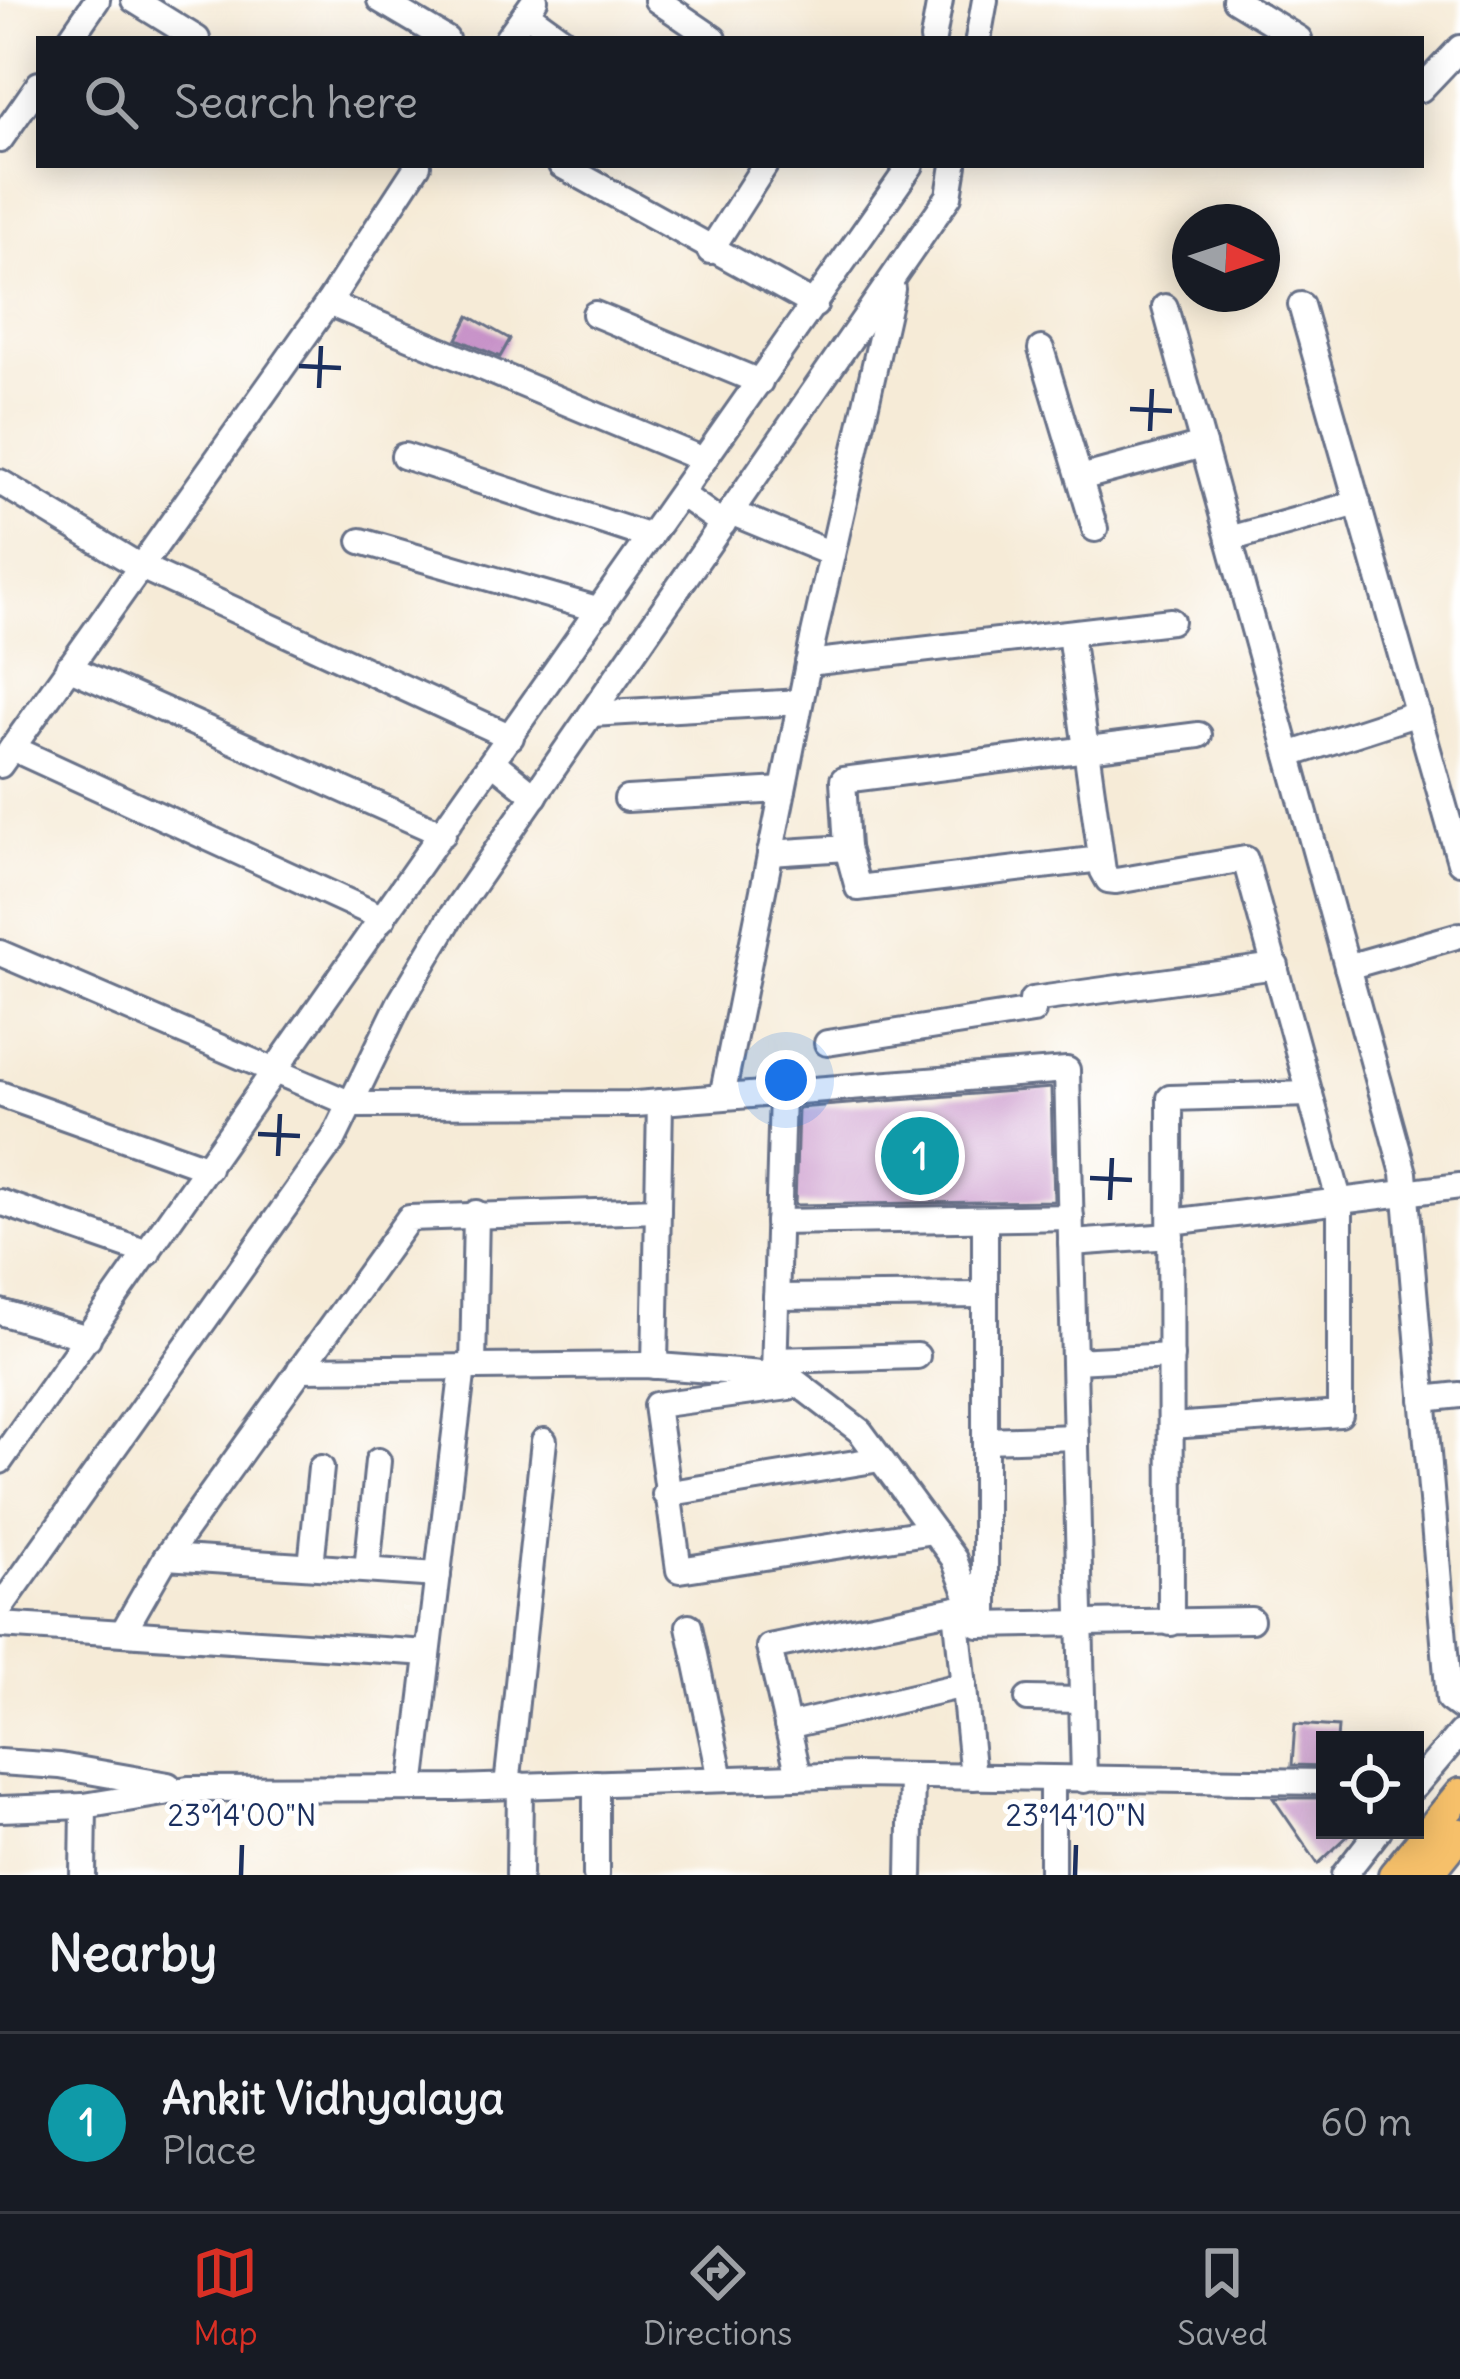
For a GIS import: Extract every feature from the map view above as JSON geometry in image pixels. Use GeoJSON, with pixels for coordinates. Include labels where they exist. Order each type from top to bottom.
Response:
{"type":"FeatureCollection","features":[{"type":"Feature","properties":{"kind":"main road"},"geometry":{"type":"LineString","coordinates":[[1394,1875],[1460,1794]]}},
{"type":"Feature","properties":{"kind":"main road"},"geometry":{"type":"LineString","coordinates":[[1427,1875],[1460,1834]]}},
{"type":"Feature","properties":{"kind":"street"},"geometry":{"type":"LineString","coordinates":[[72,36],[97,0]]}},
{"type":"Feature","properties":{"kind":"street"},"geometry":{"type":"LineString","coordinates":[[134,0],[192,36]]}},
{"type":"Feature","properties":{"kind":"street"},"geometry":{"type":"LineString","coordinates":[[380,0],[441,36]]}},
{"type":"Feature","properties":{"kind":"street"},"geometry":{"type":"LineString","coordinates":[[657,0],[710,36]]}},
{"type":"Feature","properties":{"kind":"street"},"geometry":{"type":"LineString","coordinates":[[934,36],[940,0]]}},
{"type":"Feature","properties":{"kind":"street"},"geometry":{"type":"LineString","coordinates":[[978,36],[985,0]]}},
{"type":"Feature","properties":{"kind":"street"},"geometry":{"type":"LineString","coordinates":[[1235,0],[1294,36]]}},
{"type":"Feature","properties":{"kind":"street"},"geometry":{"type":"LineString","coordinates":[[509,36],[530,7],[559,36]]}},
{"type":"Feature","properties":{"kind":"street"},"geometry":{"type":"LineString","coordinates":[[1424,86],[1460,48]]}},
{"type":"Feature","properties":{"kind":"street"},"geometry":{"type":"LineString","coordinates":[[0,140],[36,88]]}},
{"type":"Feature","properties":{"kind":"street"},"geometry":{"type":"LineString","coordinates":[[383,918],[6,756],[328,303],[410,168]]}},
{"type":"Feature","properties":{"kind":"street"},"geometry":{"type":"LineString","coordinates":[[566,168],[815,305]]}},
{"type":"Feature","properties":{"kind":"street"},"geometry":{"type":"LineString","coordinates":[[710,250],[763,168]]}},
{"type":"Feature","properties":{"kind":"street"},"geometry":{"type":"LineString","coordinates":[[4,1446],[88,1338],[909,168]]}},
{"type":"Feature","properties":{"kind":"street"},"geometry":{"type":"LineString","coordinates":[[0,1608],[354,1105],[399,1004],[535,796],[949,196],[954,168]]}},
{"type":"Feature","properties":{"kind":"street"},"geometry":{"type":"LineString","coordinates":[[722,1097],[808,663],[895,274]]}},
{"type":"Feature","properties":{"kind":"street"},"geometry":{"type":"LineString","coordinates":[[328,303],[704,460]]}},
{"type":"Feature","properties":{"kind":"street"},"geometry":{"type":"LineString","coordinates":[[1301,304],[1418,713],[1454,814],[1460,862]]}},
{"type":"Feature","properties":{"kind":"street"},"geometry":{"type":"LineString","coordinates":[[1165,307],[1406,1195],[1448,1699],[1460,1707]]}},
{"type":"Feature","properties":{"kind":"street"},"geometry":{"type":"LineString","coordinates":[[595,314],[760,382]]}},
{"type":"Feature","properties":{"kind":"street"},"geometry":{"type":"LineString","coordinates":[[1041,349],[1095,529]]}},
{"type":"Feature","properties":{"kind":"street"},"geometry":{"type":"LineString","coordinates":[[1080,478],[1203,446]]}},
{"type":"Feature","properties":{"kind":"street"},"geometry":{"type":"LineString","coordinates":[[404,456],[650,537]]}},
{"type":"Feature","properties":{"kind":"street"},"geometry":{"type":"LineString","coordinates":[[0,482],[140,566],[511,737]]}},
{"type":"Feature","properties":{"kind":"street"},"geometry":{"type":"LineString","coordinates":[[681,494],[727,518],[832,554]]}},
{"type":"Feature","properties":{"kind":"street"},"geometry":{"type":"LineString","coordinates":[[1229,538],[1358,502]]}},
{"type":"Feature","properties":{"kind":"street"},"geometry":{"type":"LineString","coordinates":[[361,541],[600,610]]}},
{"type":"Feature","properties":{"kind":"street"},"geometry":{"type":"LineString","coordinates":[[808,663],[1172,621]]}},
{"type":"Feature","properties":{"kind":"street"},"geometry":{"type":"LineString","coordinates":[[1070,634],[1101,859],[1108,880],[1245,859],[1340,1203],[1340,1414],[1171,1426]]}},
{"type":"Feature","properties":{"kind":"street"},"geometry":{"type":"LineString","coordinates":[[68,667],[443,834]]}},
{"type":"Feature","properties":{"kind":"street"},"geometry":{"type":"LineString","coordinates":[[591,714],[800,702]]}},
{"type":"Feature","properties":{"kind":"street"},"geometry":{"type":"LineString","coordinates":[[1289,755],[1418,713]]}},
{"type":"Feature","properties":{"kind":"street"},"geometry":{"type":"LineString","coordinates":[[1101,859],[858,889],[847,848],[843,780],[1086,753],[1199,735]]}},
{"type":"Feature","properties":{"kind":"street"},"geometry":{"type":"LineString","coordinates":[[494,762],[535,796]]}},
{"type":"Feature","properties":{"kind":"street"},"geometry":{"type":"LineString","coordinates":[[627,799],[783,790]]}},
{"type":"Feature","properties":{"kind":"street"},"geometry":{"type":"LineString","coordinates":[[770,853],[847,848]]}},
{"type":"Feature","properties":{"kind":"street"},"geometry":{"type":"LineString","coordinates":[[1347,968],[1460,935]]}},
{"type":"Feature","properties":{"kind":"street"},"geometry":{"type":"LineString","coordinates":[[0,953],[354,1105],[660,1102],[1067,1070],[1084,1780]]}},
{"type":"Feature","properties":{"kind":"street"},"geometry":{"type":"LineString","coordinates":[[827,1043],[1033,1011],[1032,1000],[1276,966]]}},
{"type":"Feature","properties":{"kind":"street"},"geometry":{"type":"LineString","coordinates":[[775,1368],[782,1093]]}},
{"type":"Feature","properties":{"kind":"street"},"geometry":{"type":"LineString","coordinates":[[1172,1624],[1171,1099],[1310,1094]]}},
{"type":"Feature","properties":{"kind":"street"},"geometry":{"type":"LineString","coordinates":[[0,1095],[208,1168]]}},
{"type":"Feature","properties":{"kind":"street"},"geometry":{"type":"LineString","coordinates":[[655,1366],[660,1102]]}},
{"type":"Feature","properties":{"kind":"street"},"geometry":{"type":"LineString","coordinates":[[778,1222],[985,1219],[1071,1230],[1171,1229],[1460,1186]]}},
{"type":"Feature","properties":{"kind":"street"},"geometry":{"type":"LineString","coordinates":[[0,1202],[148,1253]]}},
{"type":"Feature","properties":{"kind":"street"},"geometry":{"type":"LineString","coordinates":[[123,1632],[166,1557],[409,1217],[658,1210]]}},
{"type":"Feature","properties":{"kind":"street"},"geometry":{"type":"LineString","coordinates":[[412,1788],[468,1367],[476,1213]]}},
{"type":"Feature","properties":{"kind":"street"},"geometry":{"type":"LineString","coordinates":[[985,1219],[985,1625]]}},
{"type":"Feature","properties":{"kind":"street"},"geometry":{"type":"LineString","coordinates":[[776,1297],[985,1294]]}},
{"type":"Feature","properties":{"kind":"street"},"geometry":{"type":"LineString","coordinates":[[0,1312],[88,1338]]}},
{"type":"Feature","properties":{"kind":"street"},"geometry":{"type":"LineString","coordinates":[[300,1369],[775,1368],[917,1356]]}},
{"type":"Feature","properties":{"kind":"street"},"geometry":{"type":"LineString","coordinates":[[1074,1361],[1171,1356]]}},
{"type":"Feature","properties":{"kind":"street"},"geometry":{"type":"LineString","coordinates":[[775,1368],[860,1431],[954,1559],[979,1625],[1251,1620]]}},
{"type":"Feature","properties":{"kind":"street"},"geometry":{"type":"LineString","coordinates":[[800,1386],[656,1405],[674,1563],[687,1571],[933,1531]]}},
{"type":"Feature","properties":{"kind":"street"},"geometry":{"type":"LineString","coordinates":[[1423,1399],[1460,1396]]}},
{"type":"Feature","properties":{"kind":"street"},"geometry":{"type":"LineString","coordinates":[[985,1440],[1076,1437]]}},
{"type":"Feature","properties":{"kind":"street"},"geometry":{"type":"LineString","coordinates":[[519,1875],[514,1786],[544,1441]]}},
{"type":"Feature","properties":{"kind":"street"},"geometry":{"type":"LineString","coordinates":[[664,1494],[880,1459]]}},
{"type":"Feature","properties":{"kind":"street"},"geometry":{"type":"LineString","coordinates":[[367,1570],[378,1462]]}},
{"type":"Feature","properties":{"kind":"street"},"geometry":{"type":"LineString","coordinates":[[311,1567],[321,1468]]}},
{"type":"Feature","properties":{"kind":"street"},"geometry":{"type":"LineString","coordinates":[[166,1557],[438,1575]]}},
{"type":"Feature","properties":{"kind":"street"},"geometry":{"type":"LineString","coordinates":[[799,1776],[769,1647],[956,1609],[973,1777]]}},
{"type":"Feature","properties":{"kind":"street"},"geometry":{"type":"LineString","coordinates":[[0,1625],[428,1653]]}},
{"type":"Feature","properties":{"kind":"street"},"geometry":{"type":"LineString","coordinates":[[688,1626],[721,1779]]}},
{"type":"Feature","properties":{"kind":"street"},"geometry":{"type":"LineString","coordinates":[[787,1726],[964,1685]]}},
{"type":"Feature","properties":{"kind":"street"},"geometry":{"type":"LineString","coordinates":[[1028,1699],[1082,1700]]}},
{"type":"Feature","properties":{"kind":"street"},"geometry":{"type":"LineString","coordinates":[[1424,1775],[1460,1732]]}},
{"type":"Feature","properties":{"kind":"street"},"geometry":{"type":"LineString","coordinates":[[0,1762],[60,1766],[188,1789]]}},
{"type":"Feature","properties":{"kind":"street"},"geometry":{"type":"LineString","coordinates":[[0,1809],[84,1806],[188,1789],[514,1786],[799,1776],[1316,1782]]}},
{"type":"Feature","properties":{"kind":"street"},"geometry":{"type":"LineString","coordinates":[[910,1875],[912,1776]]}},
{"type":"Feature","properties":{"kind":"street"},"geometry":{"type":"LineString","coordinates":[[1052,1779],[1052,1875]]}},
{"type":"Feature","properties":{"kind":"street"},"geometry":{"type":"LineString","coordinates":[[596,1783],[596,1875]]}},
{"type":"Feature","properties":{"kind":"street"},"geometry":{"type":"LineString","coordinates":[[83,1875],[84,1806]]}},
{"type":"Feature","properties":{"kind":"street"},"geometry":{"type":"LineString","coordinates":[[1344,1875],[1372,1839]]}},
{"type":"Feature","properties":{"kind":"street"},"geometry":{"type":"LineString","coordinates":[[1446,1875],[1460,1857]]}},
{"type":"Feature","properties":{"kind":"building"},"geometry":{"type":"Polygon","coordinates":[[[469,316],[510,339],[500,357],[457,339],[469,316]]]}},
{"type":"Feature","properties":{"kind":"building"},"geometry":{"type":"Polygon","coordinates":[[[1051,1088],[1054,1201],[795,1205],[798,1108],[1051,1088]]]}},
{"type":"Feature","properties":{"kind":"building"},"geometry":{"type":"Polygon","coordinates":[[[1295,1724],[1338,1727],[1338,1731],[1316,1731],[1316,1766],[1292,1765],[1295,1724]]]}},
{"type":"Feature","properties":{"kind":"building"},"geometry":{"type":"Polygon","coordinates":[[[1273,1798],[1316,1798],[1316,1839],[1344,1839],[1318,1864],[1273,1798]]]}},
{"type":"Feature","properties":{"kind":"place","name":"Ankit Vidhyalaya"},"geometry":{"type":"Point","coordinates":[920,1156]}}]}
